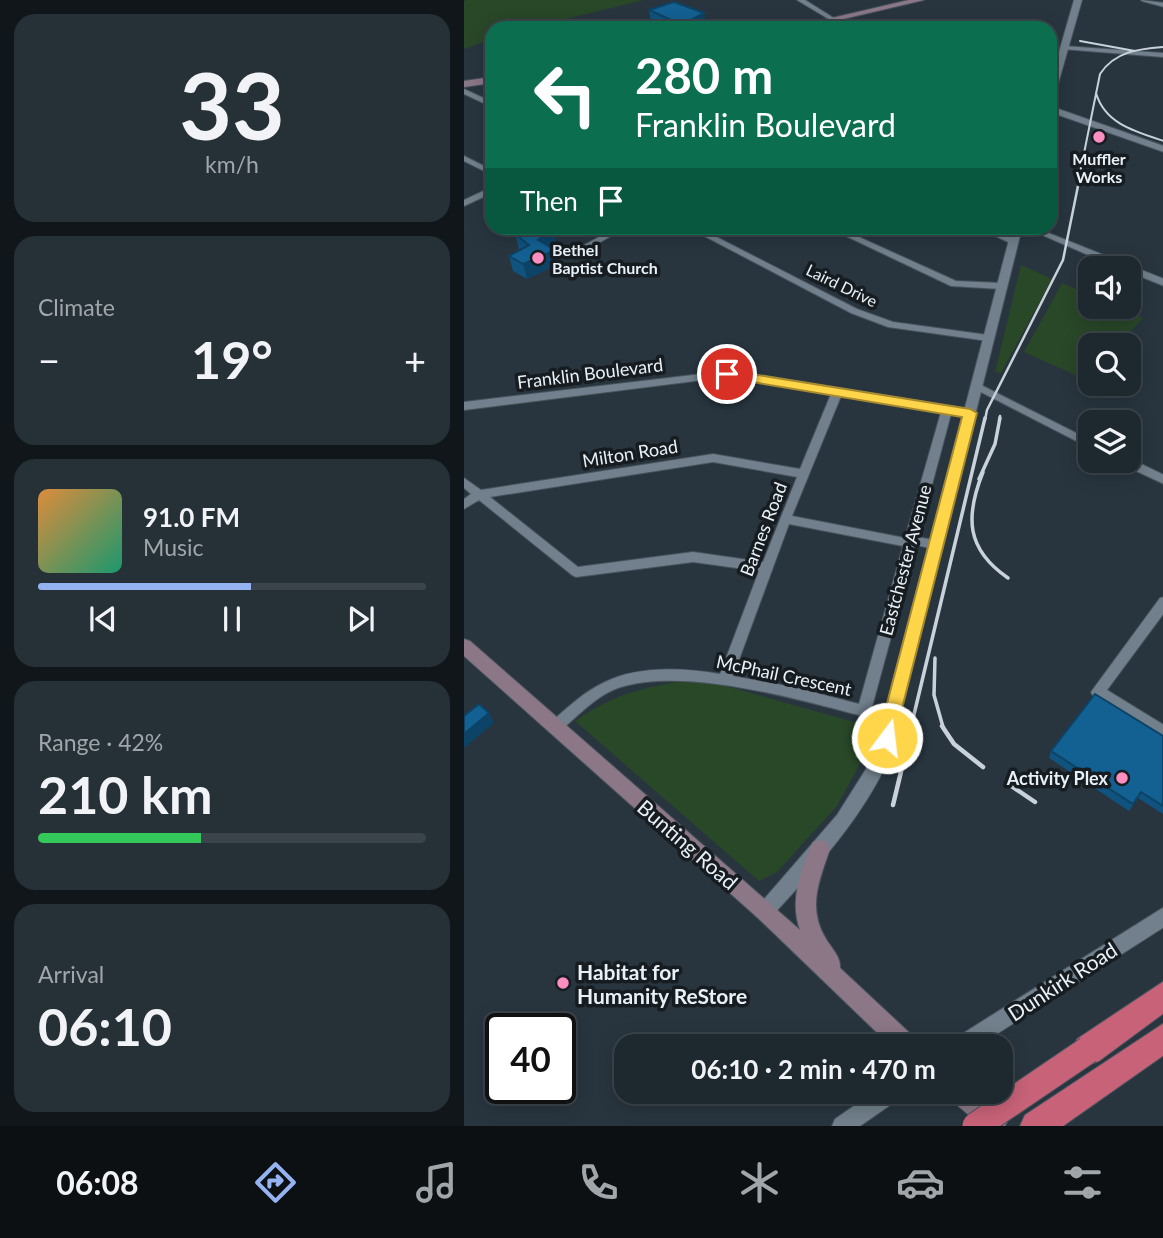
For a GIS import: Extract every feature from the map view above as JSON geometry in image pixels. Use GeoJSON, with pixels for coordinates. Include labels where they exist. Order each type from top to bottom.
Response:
{"type":"FeatureCollection","features":[{"type":"Feature","properties":{"kind":"highway"},"geometry":{"type":"LineString","coordinates":[[976,1126],[1163,995]]}},
{"type":"Feature","properties":{"kind":"highway"},"geometry":{"type":"LineString","coordinates":[[1036,1126],[1163,1037]]}},
{"type":"Feature","properties":{"kind":"main road"},"geometry":{"type":"LineString","coordinates":[[831,21],[920,0]]}},
{"type":"Feature","properties":{"kind":"main road"},"geometry":{"type":"LineString","coordinates":[[464,84],[485,81]]}},
{"type":"Feature","properties":{"kind":"main road","name":"Bunting Road"},"geometry":{"type":"LineString","coordinates":[[464,646],[765,911],[894,1034]]}},
{"type":"Feature","properties":{"kind":"main road"},"geometry":{"type":"LineString","coordinates":[[820,849],[810,870],[803,910],[812,936],[850,993]]}},
{"type":"Feature","properties":{"kind":"main road"},"geometry":{"type":"LineString","coordinates":[[973,1104],[999,1126]]}},
{"type":"Feature","properties":{"kind":"street"},"geometry":{"type":"LineString","coordinates":[[800,0],[834,20]]}},
{"type":"Feature","properties":{"kind":"street"},"geometry":{"type":"LineString","coordinates":[[1057,73],[1078,0]]}},
{"type":"Feature","properties":{"kind":"street"},"geometry":{"type":"LineString","coordinates":[[1144,0],[1163,5]]}},
{"type":"Feature","properties":{"kind":"street"},"geometry":{"type":"LineString","coordinates":[[1057,54],[1163,55]]}},
{"type":"Feature","properties":{"kind":"street"},"geometry":{"type":"LineString","coordinates":[[464,91],[485,102]]}},
{"type":"Feature","properties":{"kind":"street"},"geometry":{"type":"LineString","coordinates":[[1057,111],[1163,149]]}},
{"type":"Feature","properties":{"kind":"street"},"geometry":{"type":"LineString","coordinates":[[464,158],[485,169]]}},
{"type":"Feature","properties":{"kind":"street"},"geometry":{"type":"LineString","coordinates":[[464,203],[485,193]]}},
{"type":"Feature","properties":{"kind":"street"},"geometry":{"type":"LineString","coordinates":[[575,253],[608,235]]}},
{"type":"Feature","properties":{"kind":"street","name":"Laird Drive"},"geometry":{"type":"LineString","coordinates":[[707,235],[854,311],[891,325],[988,338]]}},
{"type":"Feature","properties":{"kind":"street"},"geometry":{"type":"LineString","coordinates":[[848,235],[955,284],[1001,286]]}},
{"type":"Feature","properties":{"kind":"street"},"geometry":{"type":"LineString","coordinates":[[999,235],[1013,241]]}},
{"type":"Feature","properties":{"kind":"street","name":"Eastchester Avenue"},"geometry":{"type":"LineString","coordinates":[[765,911],[846,820],[867,788],[881,758],[1015,235]]}},
{"type":"Feature","properties":{"kind":"street"},"geometry":{"type":"LineString","coordinates":[[1047,235],[1099,256]]}},
{"type":"Feature","properties":{"kind":"street"},"geometry":{"type":"LineString","coordinates":[[1141,274],[1163,283]]}},
{"type":"Feature","properties":{"kind":"street","name":"Franklin Boulevard"},"geometry":{"type":"LineString","coordinates":[[464,406],[727,374],[970,413]]}},
{"type":"Feature","properties":{"kind":"street"},"geometry":{"type":"LineString","coordinates":[[977,386],[1078,438]]}},
{"type":"Feature","properties":{"kind":"street","name":"Barnes Road"},"geometry":{"type":"LineString","coordinates":[[725,679],[785,519],[837,392]]}},
{"type":"Feature","properties":{"kind":"street","name":"Eastchester Avenue"},"geometry":{"type":"LineString","coordinates":[[864,711],[947,410]]}},
{"type":"Feature","properties":{"kind":"street","name":"Milton Road"},"geometry":{"type":"LineString","coordinates":[[464,505],[480,494],[713,458],[803,474]]}},
{"type":"Feature","properties":{"kind":"street"},"geometry":{"type":"LineString","coordinates":[[1141,469],[1163,480]]}},
{"type":"Feature","properties":{"kind":"street"},"geometry":{"type":"LineString","coordinates":[[464,482],[576,572],[693,557],[767,567]]}},
{"type":"Feature","properties":{"kind":"street"},"geometry":{"type":"LineString","coordinates":[[785,519],[909,542],[934,544]]}},
{"type":"Feature","properties":{"kind":"street"},"geometry":{"type":"LineString","coordinates":[[1163,602],[1098,692],[1163,733]]}},
{"type":"Feature","properties":{"kind":"street","name":"McPhail Crescent"},"geometry":{"type":"LineString","coordinates":[[556,726],[597,692],[620,681],[651,675],[725,679],[893,718]]}},
{"type":"Feature","properties":{"kind":"street","name":"Dunkirk Road"},"geometry":{"type":"LineString","coordinates":[[980,1034],[1163,916]]}},
{"type":"Feature","properties":{"kind":"street"},"geometry":{"type":"LineString","coordinates":[[842,1126],[874,1104]]}},
{"type":"Feature","properties":{"kind":"green space"},"geometry":{"type":"Polygon","coordinates":[[[644,0],[558,21],[485,21],[485,42],[464,49],[464,1],[644,0]]]}},
{"type":"Feature","properties":{"kind":"green space"},"geometry":{"type":"Polygon","coordinates":[[[1021,265],[1052,279],[1001,373],[995,372],[1021,265]]]}},
{"type":"Feature","properties":{"kind":"green space"},"geometry":{"type":"Polygon","coordinates":[[[1062,283],[1078,290],[1078,319],[1143,318],[1129,333],[1078,333],[1078,376],[1024,352],[1062,283]]]}},
{"type":"Feature","properties":{"kind":"green space"},"geometry":{"type":"Polygon","coordinates":[[[701,679],[879,729],[837,806],[777,872],[759,881],[575,721],[605,703],[635,691],[701,679]]]}},
{"type":"Feature","properties":{"kind":"building"},"geometry":{"type":"Polygon","coordinates":[[[674,2],[704,13],[689,21],[673,21],[649,10],[674,2]]]}},
{"type":"Feature","properties":{"kind":"building"},"geometry":{"type":"Polygon","coordinates":[[[516,235],[546,235],[538,240],[555,250],[523,264],[509,256],[529,245],[516,235]]]}},
{"type":"Feature","properties":{"kind":"building","name":"Activity Plex"},"geometry":{"type":"Polygon","coordinates":[[[1095,694],[1163,736],[1163,806],[1141,792],[1133,804],[1051,751],[1095,694]]]}},
{"type":"Feature","properties":{"kind":"building"},"geometry":{"type":"Polygon","coordinates":[[[479,704],[489,713],[464,734],[464,716],[479,704]]]}},
{"type":"Feature","properties":{"kind":"railway"},"geometry":{"type":"LineString","coordinates":[[1080,41],[1134,51]]}},
{"type":"Feature","properties":{"kind":"railway"},"geometry":{"type":"LineString","coordinates":[[1134,51],[1164,47]]}},
{"type":"Feature","properties":{"kind":"railway"},"geometry":{"type":"LineString","coordinates":[[1096,93],[1100,74],[1106,66],[1120,56],[1134,51]]}},
{"type":"Feature","properties":{"kind":"railway"},"geometry":{"type":"LineString","coordinates":[[1078,183],[1096,93]]}},
{"type":"Feature","properties":{"kind":"railway"},"geometry":{"type":"LineString","coordinates":[[1096,93],[1100,104],[1114,119],[1133,130],[1164,141]]}},
{"type":"Feature","properties":{"kind":"railway"},"geometry":{"type":"LineString","coordinates":[[985,420],[987,410],[1063,260],[1079,181]]}},
{"type":"Feature","properties":{"kind":"railway"},"geometry":{"type":"LineString","coordinates":[[999,420],[1000,416]]}},
{"type":"Feature","properties":{"kind":"railway"},"geometry":{"type":"LineString","coordinates":[[911,727],[985,418]]}},
{"type":"Feature","properties":{"kind":"railway"},"geometry":{"type":"LineString","coordinates":[[979,479],[995,444],[1000,418]]}},
{"type":"Feature","properties":{"kind":"railway"},"geometry":{"type":"LineString","coordinates":[[983,472],[973,503],[973,531],[984,556],[1008,578]]}},
{"type":"Feature","properties":{"kind":"railway"},"geometry":{"type":"LineString","coordinates":[[935,658],[934,695],[943,727]]}},
{"type":"Feature","properties":{"kind":"railway"},"geometry":{"type":"LineString","coordinates":[[893,805],[912,726]]}},
{"type":"Feature","properties":{"kind":"railway"},"geometry":{"type":"LineString","coordinates":[[942,726],[954,744],[983,767]]}},
{"type":"Feature","properties":{"kind":"railway"},"geometry":{"type":"LineString","coordinates":[[1007,783],[1035,802]]}},
{"type":"Feature","properties":{"kind":"place","name":"Muffler Works"},"geometry":{"type":"Point","coordinates":[1099,137]}},
{"type":"Feature","properties":{"kind":"place","name":"Bethel Baptist Church"},"geometry":{"type":"Point","coordinates":[538,258]}},
{"type":"Feature","properties":{"kind":"place","name":"Activity Plex"},"geometry":{"type":"Point","coordinates":[1122,778]}},
{"type":"Feature","properties":{"kind":"place","name":"Habitat for Humanity ReStore"},"geometry":{"type":"Point","coordinates":[563,983]}},
{"type":"Feature","properties":{"kind":"route"},"geometry":{"type":"LineString","coordinates":[[727,374],[970,413],[934,544],[887,738]]}}]}
